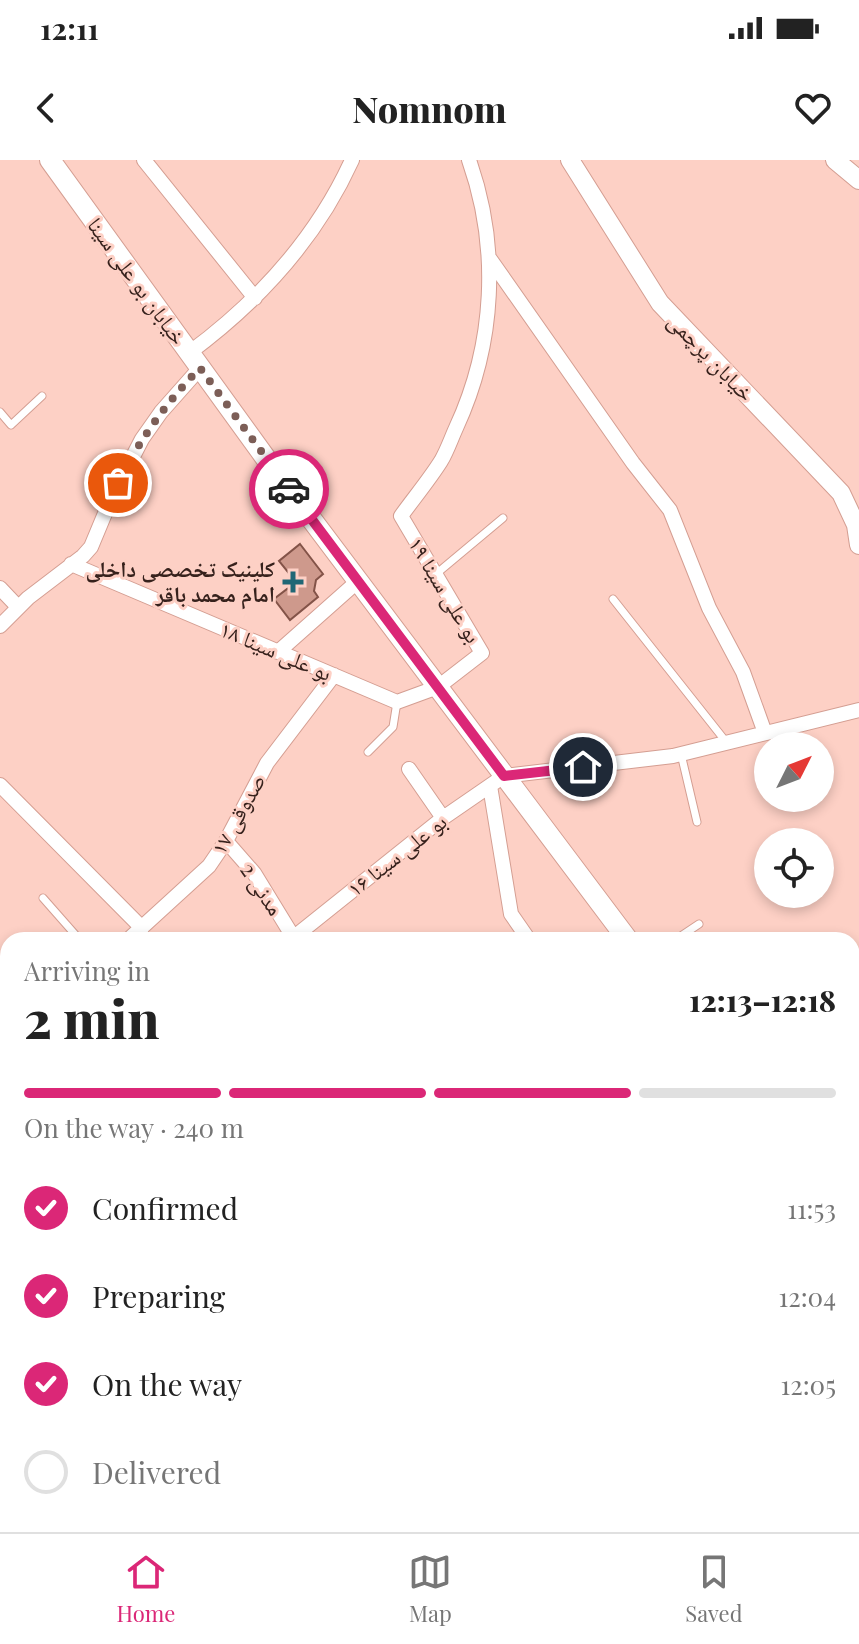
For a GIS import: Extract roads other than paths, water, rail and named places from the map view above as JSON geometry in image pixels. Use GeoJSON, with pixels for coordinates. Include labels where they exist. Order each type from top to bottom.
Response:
{"type":"FeatureCollection","features":[{"type":"Feature","properties":{"kind":"main road","name":"خیابان بو علی سینا"},"geometry":{"type":"LineString","coordinates":[[50,160],[438,687],[497,781],[621,932]]}},
{"type":"Feature","properties":{"kind":"street"},"geometry":{"type":"LineString","coordinates":[[144,160],[255,298]]}},
{"type":"Feature","properties":{"kind":"street"},"geometry":{"type":"LineString","coordinates":[[0,626],[18,607],[91,547],[115,488],[142,439],[175,395],[195,360],[255,298],[306,238],[352,160]]}},
{"type":"Feature","properties":{"kind":"street","name":"بو علی سینا ۱۹"},"geometry":{"type":"LineString","coordinates":[[438,687],[482,653],[401,516],[442,459],[471,396],[487,328],[490,259],[479,189],[469,160]]}},
{"type":"Feature","properties":{"kind":"street","name":"خیابان پرچمی"},"geometry":{"type":"LineString","coordinates":[[570,160],[660,303],[841,493],[856,525],[859,545]]}},
{"type":"Feature","properties":{"kind":"street"},"geometry":{"type":"LineString","coordinates":[[835,160],[859,180]]}},
{"type":"Feature","properties":{"kind":"street"},"geometry":{"type":"LineString","coordinates":[[490,259],[633,463],[670,510],[709,608],[743,672],[765,732]]}},
{"type":"Feature","properties":{"kind":"street","name":"بو علی سینا ۱۸"},"geometry":{"type":"LineString","coordinates":[[71,564],[397,702]]}},
{"type":"Feature","properties":{"kind":"street"},"geometry":{"type":"LineString","coordinates":[[278,652],[358,581]]}},
{"type":"Feature","properties":{"kind":"street"},"geometry":{"type":"LineString","coordinates":[[0,588],[18,607]]}},
{"type":"Feature","properties":{"kind":"street","name":"صدوقی ۱۷"},"geometry":{"type":"LineString","coordinates":[[137,932],[209,866],[226,841],[267,763],[334,675]]}},
{"type":"Feature","properties":{"kind":"street"},"geometry":{"type":"LineString","coordinates":[[397,702],[438,687]]}},
{"type":"Feature","properties":{"kind":"street"},"geometry":{"type":"LineString","coordinates":[[769,732],[859,710]]}},
{"type":"Feature","properties":{"kind":"street"},"geometry":{"type":"LineString","coordinates":[[523,932],[511,914],[497,781],[681,754],[754,736]]}},
{"type":"Feature","properties":{"kind":"street"},"geometry":{"type":"LineString","coordinates":[[409,769],[443,818]]}},
{"type":"Feature","properties":{"kind":"street","name":"بو علی سینا ۱۶"},"geometry":{"type":"LineString","coordinates":[[303,932],[443,818],[497,781]]}},
{"type":"Feature","properties":{"kind":"street"},"geometry":{"type":"LineString","coordinates":[[0,785],[142,928]]}},
{"type":"Feature","properties":{"kind":"street","name":"مدنی 2"},"geometry":{"type":"LineString","coordinates":[[226,841],[254,873],[290,932]]}},
{"type":"Feature","properties":{"kind":"lane"},"geometry":{"type":"LineString","coordinates":[[1,417],[11,425],[42,396]]}},
{"type":"Feature","properties":{"kind":"lane"},"geometry":{"type":"LineString","coordinates":[[436,574],[503,518]]}},
{"type":"Feature","properties":{"kind":"lane"},"geometry":{"type":"LineString","coordinates":[[613,599],[727,743]]}},
{"type":"Feature","properties":{"kind":"lane"},"geometry":{"type":"LineString","coordinates":[[368,752],[393,727],[397,702]]}},
{"type":"Feature","properties":{"kind":"lane"},"geometry":{"type":"LineString","coordinates":[[681,754],[697,822]]}},
{"type":"Feature","properties":{"kind":"lane"},"geometry":{"type":"LineString","coordinates":[[43,898],[73,932]]}},
{"type":"Feature","properties":{"kind":"lane"},"geometry":{"type":"LineString","coordinates":[[687,932],[699,924]]}},
{"type":"Feature","properties":{"kind":"place","name":"کلینیک تخصصی داخلی امام محمد باقر"},"geometry":{"type":"Point","coordinates":[293,582]}}]}
